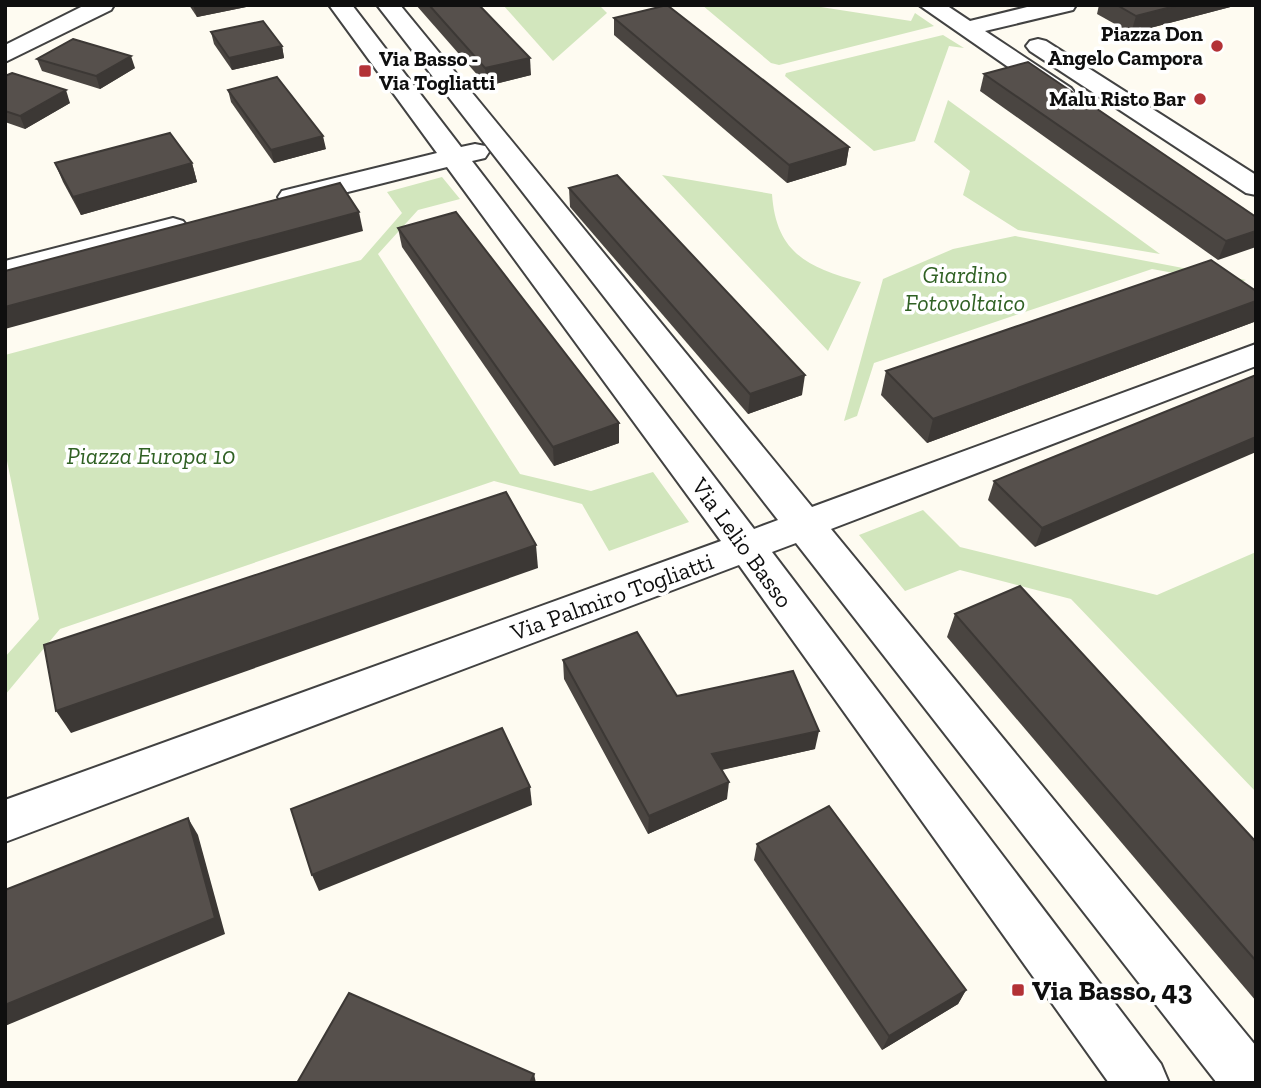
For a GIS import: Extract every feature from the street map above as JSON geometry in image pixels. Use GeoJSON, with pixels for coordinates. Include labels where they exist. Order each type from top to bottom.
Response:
{"type":"FeatureCollection","features":[{"type":"Feature","properties":{"kind":"street"},"geometry":{"type":"LineString","coordinates":[[5,55],[103,5]]}},
{"type":"Feature","properties":{"kind":"street","name":"Via Lelio Basso"},"geometry":{"type":"LineString","coordinates":[[340,5],[452,158],[746,546],[1142,1083]]}},
{"type":"Feature","properties":{"kind":"street"},"geometry":{"type":"LineString","coordinates":[[388,5],[1251,1083]]}},
{"type":"Feature","properties":{"kind":"street"},"geometry":{"type":"LineString","coordinates":[[930,5],[970,17],[998,21],[1065,5]]}},
{"type":"Feature","properties":{"kind":"street"},"geometry":{"type":"LineString","coordinates":[[970,17],[1082,106]]}},
{"type":"Feature","properties":{"kind":"street"},"geometry":{"type":"LineString","coordinates":[[998,21],[1256,187]]}},
{"type":"Feature","properties":{"kind":"street"},"geometry":{"type":"LineString","coordinates":[[263,205],[501,146]]}},
{"type":"Feature","properties":{"kind":"street"},"geometry":{"type":"LineString","coordinates":[[5,270],[195,222]]}},
{"type":"Feature","properties":{"kind":"street","name":"Via Palmiro Togliatti"},"geometry":{"type":"LineString","coordinates":[[5,821],[804,525],[1256,354]]}},
{"type":"Feature","properties":{"kind":"green space"},"geometry":{"type":"Polygon","coordinates":[[[503,5],[599,5],[607,13],[553,61],[503,5]]]}},
{"type":"Feature","properties":{"kind":"green space"},"geometry":{"type":"Polygon","coordinates":[[[702,5],[808,5],[911,21],[915,13],[934,26],[779,65],[771,63],[702,5]]]}},
{"type":"Feature","properties":{"kind":"green space"},"geometry":{"type":"Polygon","coordinates":[[[943,35],[964,48],[949,46],[915,141],[874,151],[785,76],[786,73],[943,35]]]}},
{"type":"Feature","properties":{"kind":"green space","name":"Giardino Fotovoltaico"},"geometry":{"type":"Polygon","coordinates":[[[948,100],[1160,254],[1018,230],[963,195],[970,171],[934,142],[948,100]]]}},
{"type":"Feature","properties":{"kind":"green space","name":"Giardino Fotovoltaico"},"geometry":{"type":"Polygon","coordinates":[[[662,175],[772,194],[780,231],[798,255],[825,271],[861,282],[828,351],[662,175]]]}},
{"type":"Feature","properties":{"kind":"green space","name":"Piazza Europa 10"},"geometry":{"type":"Polygon","coordinates":[[[442,177],[460,199],[418,210],[378,254],[520,474],[591,491],[653,472],[689,522],[609,551],[582,504],[494,481],[60,629],[5,695],[5,657],[39,619],[5,451],[5,355],[361,260],[402,213],[387,192],[442,177]]]}},
{"type":"Feature","properties":{"kind":"green space","name":"Giardino Fotovoltaico"},"geometry":{"type":"Polygon","coordinates":[[[1015,236],[1246,280],[1234,284],[1152,269],[874,363],[857,416],[844,421],[883,279],[953,249],[1015,236]]]}},
{"type":"Feature","properties":{"kind":"green space"},"geometry":{"type":"Polygon","coordinates":[[[923,510],[960,547],[1157,595],[1256,552],[1256,792],[1071,599],[960,570],[905,591],[859,535],[923,510]]]}},
{"type":"Feature","properties":{"kind":"building"},"geometry":{"type":"Polygon","coordinates":[[[429,5],[479,5],[530,58],[485,68],[429,5]]]}},
{"type":"Feature","properties":{"kind":"building"},"geometry":{"type":"Polygon","coordinates":[[[667,5],[849,147],[789,165],[614,18],[667,5]]]}},
{"type":"Feature","properties":{"kind":"building"},"geometry":{"type":"Polygon","coordinates":[[[1117,5],[1179,5],[1136,16],[1117,5]]]}},
{"type":"Feature","properties":{"kind":"building"},"geometry":{"type":"Polygon","coordinates":[[[263,21],[282,46],[229,58],[211,32],[263,21]]]}},
{"type":"Feature","properties":{"kind":"building"},"geometry":{"type":"Polygon","coordinates":[[[73,39],[131,56],[96,76],[37,59],[73,39]]]}},
{"type":"Feature","properties":{"kind":"building"},"geometry":{"type":"Polygon","coordinates":[[[1028,62],[1256,217],[1256,231],[1226,241],[984,74],[1028,62]]]}},
{"type":"Feature","properties":{"kind":"building"},"geometry":{"type":"Polygon","coordinates":[[[12,73],[66,90],[20,116],[5,111],[5,76],[12,73]]]}},
{"type":"Feature","properties":{"kind":"building"},"geometry":{"type":"Polygon","coordinates":[[[277,77],[323,136],[271,150],[228,90],[277,77]]]}},
{"type":"Feature","properties":{"kind":"building"},"geometry":{"type":"Polygon","coordinates":[[[170,133],[192,163],[73,197],[55,163],[170,133]]]}},
{"type":"Feature","properties":{"kind":"building"},"geometry":{"type":"Polygon","coordinates":[[[617,175],[805,375],[750,394],[569,188],[617,175]]]}},
{"type":"Feature","properties":{"kind":"building"},"geometry":{"type":"Polygon","coordinates":[[[340,183],[359,212],[5,307],[5,271],[340,183]]]}},
{"type":"Feature","properties":{"kind":"building"},"geometry":{"type":"Polygon","coordinates":[[[456,212],[619,423],[553,447],[398,228],[456,212]]]}},
{"type":"Feature","properties":{"kind":"building"},"geometry":{"type":"Polygon","coordinates":[[[1211,260],[1256,291],[1256,301],[933,419],[886,371],[1211,260]]]}},
{"type":"Feature","properties":{"kind":"building"},"geometry":{"type":"Polygon","coordinates":[[[1256,375],[1256,437],[1042,528],[994,481],[1256,375]]]}},
{"type":"Feature","properties":{"kind":"building"},"geometry":{"type":"Polygon","coordinates":[[[506,492],[536,545],[56,711],[44,645],[506,492]]]}},
{"type":"Feature","properties":{"kind":"building"},"geometry":{"type":"Polygon","coordinates":[[[1020,586],[1256,842],[1256,961],[955,614],[1020,586]]]}},
{"type":"Feature","properties":{"kind":"building"},"geometry":{"type":"Polygon","coordinates":[[[637,632],[677,696],[793,671],[819,731],[712,754],[729,782],[649,816],[563,660],[637,632]]]}},
{"type":"Feature","properties":{"kind":"building"},"geometry":{"type":"Polygon","coordinates":[[[502,728],[530,787],[312,875],[291,809],[502,728]]]}},
{"type":"Feature","properties":{"kind":"building"},"geometry":{"type":"Polygon","coordinates":[[[829,806],[966,990],[889,1036],[757,844],[829,806]]]}},
{"type":"Feature","properties":{"kind":"building"},"geometry":{"type":"Polygon","coordinates":[[[188,818],[215,918],[5,1005],[5,890],[188,818]]]}},
{"type":"Feature","properties":{"kind":"building"},"geometry":{"type":"Polygon","coordinates":[[[349,993],[534,1074],[530,1083],[297,1083],[349,993]]]}},
{"type":"Feature","properties":{"kind":"place","name":"Piazza Don Angelo Campora"},"geometry":{"type":"Point","coordinates":[1217,46]}},
{"type":"Feature","properties":{"kind":"place","name":"Via Basso - Via Togliatti"},"geometry":{"type":"Point","coordinates":[365,71]}},
{"type":"Feature","properties":{"kind":"place","name":"Malu Risto Bar"},"geometry":{"type":"Point","coordinates":[1200,99]}},
{"type":"Feature","properties":{"kind":"place","name":"Via Basso, 43"},"geometry":{"type":"Point","coordinates":[1018,990]}}]}
